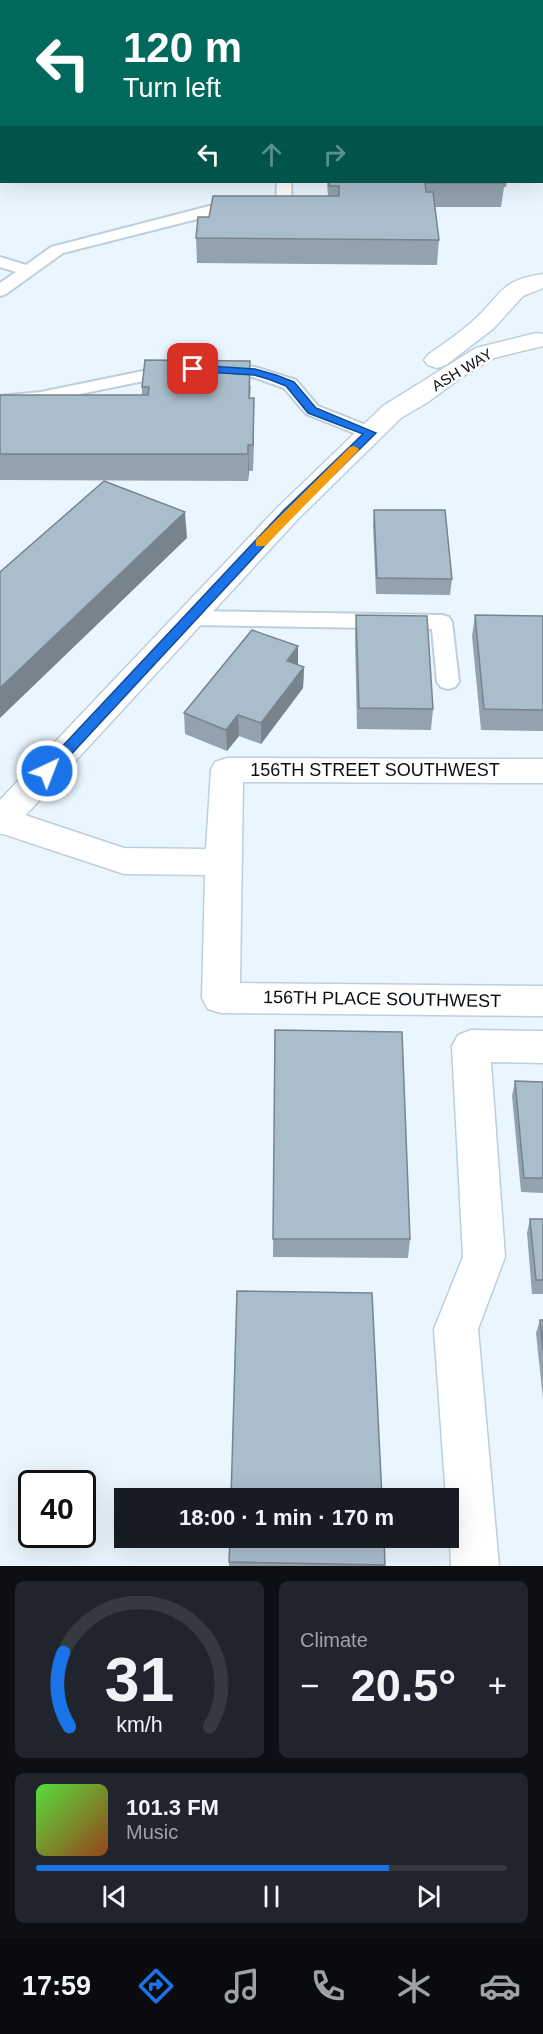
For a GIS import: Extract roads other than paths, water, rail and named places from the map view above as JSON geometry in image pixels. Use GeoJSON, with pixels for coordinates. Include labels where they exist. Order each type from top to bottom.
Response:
{"type":"FeatureCollection","features":[{"type":"Feature","properties":{"kind":"main road","name":"ASH WAY"},"geometry":{"type":"LineString","coordinates":[[392,412],[401,393],[424,370],[477,330],[502,303],[507,294],[518,287],[540,280]]}},
{"type":"Feature","properties":{"kind":"main road"},"geometry":{"type":"LineString","coordinates":[[502,303],[502,314],[508,325],[540,341]]}},
{"type":"Feature","properties":{"kind":"main road","name":"ASH WAY"},"geometry":{"type":"LineString","coordinates":[[0,820],[192,618],[288,513],[392,412],[485,353],[540,341]]}},
{"type":"Feature","properties":{"kind":"main road","name":"156TH STREET SOUTHWEST"},"geometry":{"type":"LineString","coordinates":[[223,862],[227,770],[543,771]]}},
{"type":"Feature","properties":{"kind":"main road"},"geometry":{"type":"LineString","coordinates":[[0,820],[124,861],[223,862]]}},
{"type":"Feature","properties":{"kind":"main road","name":"156TH PLACE SOUTHWEST"},"geometry":{"type":"LineString","coordinates":[[223,862],[221,998],[543,1001]]}},
{"type":"Feature","properties":{"kind":"main road"},"geometry":{"type":"LineString","coordinates":[[475,1566],[456,1329],[484,1257],[471,1047],[543,1047]]}},
{"type":"Feature","properties":{"kind":"lane"},"geometry":{"type":"LineString","coordinates":[[0,291],[57,250],[222,208],[285,208],[284,183]]}},
{"type":"Feature","properties":{"kind":"lane"},"geometry":{"type":"LineString","coordinates":[[0,262],[27,270]]}},
{"type":"Feature","properties":{"kind":"lane"},"geometry":{"type":"LineString","coordinates":[[0,401],[22,400],[176,369],[255,372],[290,384],[312,410],[370,433]]}},
{"type":"Feature","properties":{"kind":"lane"},"geometry":{"type":"LineString","coordinates":[[192,618],[442,622],[448,682]]}}]}
